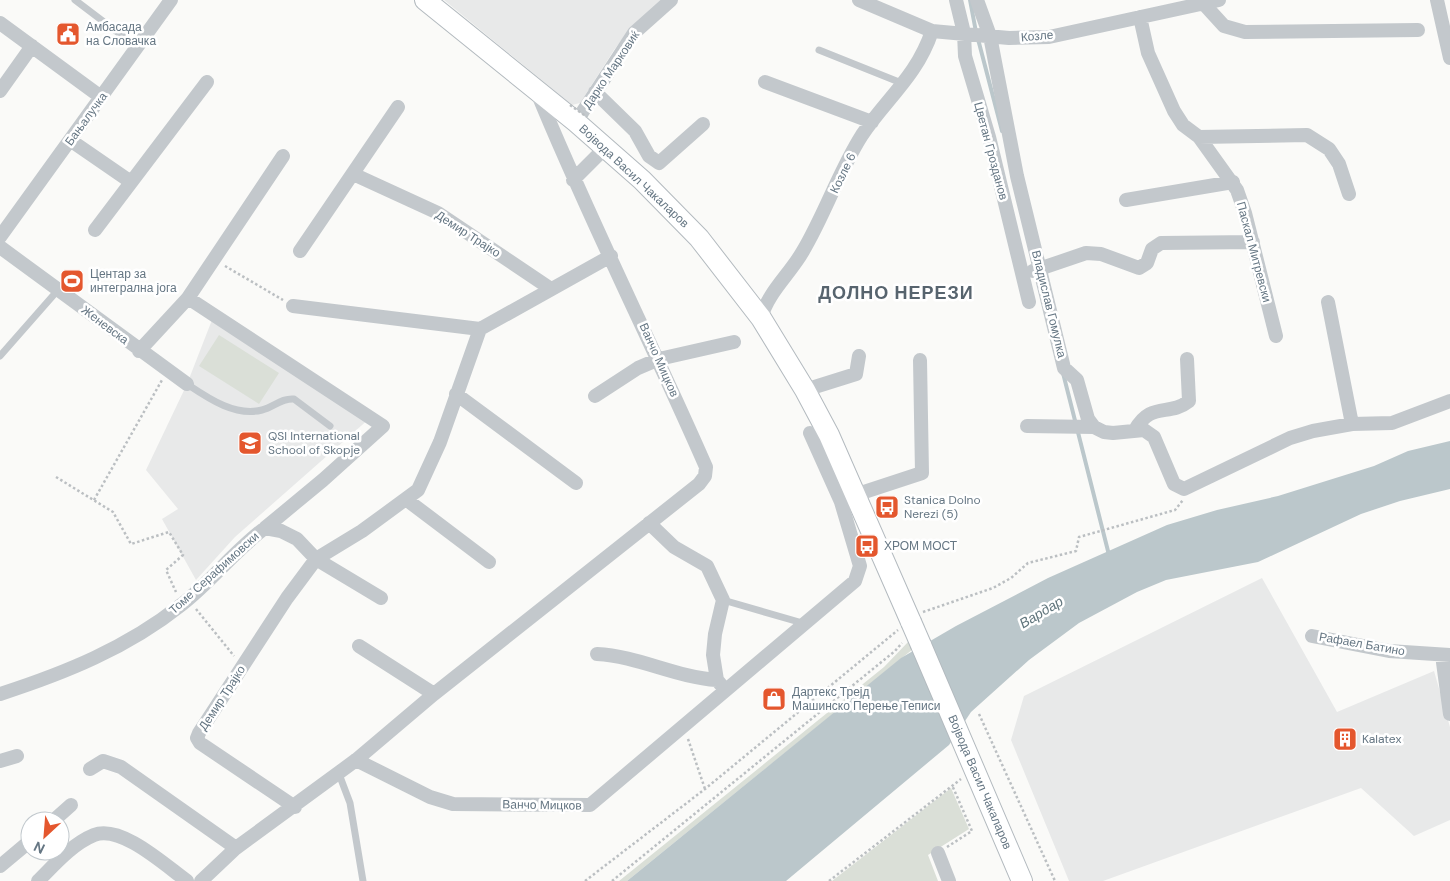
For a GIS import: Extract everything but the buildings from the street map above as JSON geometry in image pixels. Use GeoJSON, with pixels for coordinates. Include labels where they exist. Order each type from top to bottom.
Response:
{"type":"FeatureCollection","features":[{"type":"Feature","properties":{"kind":"street","name":"Бањалучка"},"geometry":{"type":"LineString","coordinates":[[0,237],[171,0]]}},
{"type":"Feature","properties":{"kind":"street","name":"Војвода Васил Чакаларов"},"geometry":{"type":"LineString","coordinates":[[425,0],[536,89],[578,115],[605,148],[648,186],[700,238],[761,318],[805,390],[829,435],[855,495],[905,625],[975,770],[1022,881]]}},
{"type":"Feature","properties":{"kind":"street","name":"Дарко Марковиќ"},"geometry":{"type":"LineString","coordinates":[[578,115],[634,33],[671,0]]}},
{"type":"Feature","properties":{"kind":"street","name":"Козле"},"geometry":{"type":"LineString","coordinates":[[859,0],[932,32],[1030,39],[1049,37],[1140,17],[1176,4],[1203,3],[1219,0]]}},
{"type":"Feature","properties":{"kind":"street","name":"Цветан Грозданов"},"geometry":{"type":"LineString","coordinates":[[956,0],[964,33],[965,56],[989,137],[1029,302]]}},
{"type":"Feature","properties":{"kind":"street","name":"Владислав Гомулка"},"geometry":{"type":"LineString","coordinates":[[976,0],[990,36],[1028,222],[1064,368],[1077,380],[1088,419],[1081,427]]}},
{"type":"Feature","properties":{"kind":"street"},"geometry":{"type":"LineString","coordinates":[[1437,0],[1450,58]]}},
{"type":"Feature","properties":{"kind":"street"},"geometry":{"type":"LineString","coordinates":[[1203,3],[1224,26],[1245,32],[1418,30]]}},
{"type":"Feature","properties":{"kind":"street","name":"Паскал Митревски"},"geometry":{"type":"LineString","coordinates":[[1140,17],[1148,53],[1174,111],[1183,125],[1199,137],[1233,182],[1246,213],[1276,336]]}},
{"type":"Feature","properties":{"kind":"street"},"geometry":{"type":"LineString","coordinates":[[0,22],[101,97]]}},
{"type":"Feature","properties":{"kind":"street","name":"Козле 6"},"geometry":{"type":"LineString","coordinates":[[761,318],[765,304],[803,251],[851,155],[872,122],[905,84],[920,60],[932,32]]}},
{"type":"Feature","properties":{"kind":"street"},"geometry":{"type":"LineString","coordinates":[[0,91],[32,46]]}},
{"type":"Feature","properties":{"kind":"street"},"geometry":{"type":"LineString","coordinates":[[95,230],[207,82]]}},
{"type":"Feature","properties":{"kind":"street"},"geometry":{"type":"LineString","coordinates":[[765,82],[872,122]]}},
{"type":"Feature","properties":{"kind":"street","name":"Ванчо Мицков"},"geometry":{"type":"LineString","coordinates":[[202,881],[236,848],[356,760],[434,694],[703,480],[706,472],[659,359],[573,180],[536,89]]}},
{"type":"Feature","properties":{"kind":"street"},"geometry":{"type":"LineString","coordinates":[[595,92],[635,131],[649,156],[659,163],[703,124]]}},
{"type":"Feature","properties":{"kind":"street"},"geometry":{"type":"LineString","coordinates":[[300,251],[398,107]]}},
{"type":"Feature","properties":{"kind":"street"},"geometry":{"type":"LineString","coordinates":[[989,137],[1009,132]]}},
{"type":"Feature","properties":{"kind":"street"},"geometry":{"type":"LineString","coordinates":[[1199,137],[1307,136],[1329,149],[1340,164],[1349,194]]}},
{"type":"Feature","properties":{"kind":"street"},"geometry":{"type":"LineString","coordinates":[[70,140],[131,182]]}},
{"type":"Feature","properties":{"kind":"street"},"geometry":{"type":"LineString","coordinates":[[573,180],[605,148]]}},
{"type":"Feature","properties":{"kind":"street"},"geometry":{"type":"LineString","coordinates":[[139,351],[188,298],[283,156]]}},
{"type":"Feature","properties":{"kind":"street","name":"Демир Трајко"},"geometry":{"type":"LineString","coordinates":[[353,174],[438,213],[551,289]]}},
{"type":"Feature","properties":{"kind":"street"},"geometry":{"type":"LineString","coordinates":[[1126,200],[1233,182]]}},
{"type":"Feature","properties":{"kind":"street"},"geometry":{"type":"LineString","coordinates":[[1022,274],[1086,253],[1101,254],[1139,268],[1148,263],[1152,249],[1161,243],[1253,242]]}},
{"type":"Feature","properties":{"kind":"street","name":"Женевска"},"geometry":{"type":"LineString","coordinates":[[0,247],[139,351],[187,384]]}},
{"type":"Feature","properties":{"kind":"street"},"geometry":{"type":"LineString","coordinates":[[293,306],[480,329],[611,256]]}},
{"type":"Feature","properties":{"kind":"street","name":"Томе Серафимовски"},"geometry":{"type":"LineString","coordinates":[[0,694],[85,664],[136,636],[185,602],[243,544],[323,480],[383,426],[188,298]]}},
{"type":"Feature","properties":{"kind":"street"},"geometry":{"type":"LineString","coordinates":[[1328,302],[1352,424]]}},
{"type":"Feature","properties":{"kind":"street","name":"Демир Трајко"},"geometry":{"type":"LineString","coordinates":[[294,807],[200,743],[197,738],[287,598],[316,559],[407,500],[418,490],[429,469],[480,329]]}},
{"type":"Feature","properties":{"kind":"street"},"geometry":{"type":"LineString","coordinates":[[595,396],[638,368],[659,359],[734,342]]}},
{"type":"Feature","properties":{"kind":"street"},"geometry":{"type":"LineString","coordinates":[[805,390],[856,374],[859,356]]}},
{"type":"Feature","properties":{"kind":"street"},"geometry":{"type":"LineString","coordinates":[[1135,430],[1140,421],[1150,412],[1182,406],[1190,402],[1187,359]]}},
{"type":"Feature","properties":{"kind":"street"},"geometry":{"type":"LineString","coordinates":[[855,495],[922,473],[920,360]]}},
{"type":"Feature","properties":{"kind":"street"},"geometry":{"type":"LineString","coordinates":[[456,394],[576,483]]}},
{"type":"Feature","properties":{"kind":"street"},"geometry":{"type":"LineString","coordinates":[[1027,426],[1081,427],[1104,432],[1144,430],[1154,437],[1174,484],[1181,488],[1188,488],[1268,447],[1313,431],[1352,424],[1392,423],[1450,401]]}},
{"type":"Feature","properties":{"kind":"street","name":"Ванчо Мицков"},"geometry":{"type":"LineString","coordinates":[[356,760],[430,797],[453,804],[590,805],[682,729],[721,685],[806,624],[856,581],[860,566],[841,502],[810,434]]}},
{"type":"Feature","properties":{"kind":"street"},"geometry":{"type":"LineString","coordinates":[[407,500],[489,562]]}},
{"type":"Feature","properties":{"kind":"street"},"geometry":{"type":"LineString","coordinates":[[649,523],[674,547],[707,566],[723,600],[715,634],[713,655],[721,685]]}},
{"type":"Feature","properties":{"kind":"street","name":"Томе Серафимовски"},"geometry":{"type":"LineString","coordinates":[[264,528],[282,531],[297,539],[316,559]]}},
{"type":"Feature","properties":{"kind":"street"},"geometry":{"type":"LineString","coordinates":[[316,559],[381,598]]}},
{"type":"Feature","properties":{"kind":"street","name":"Рафаел Батино"},"geometry":{"type":"LineString","coordinates":[[1312,636],[1389,651],[1446,655],[1450,714]]}},
{"type":"Feature","properties":{"kind":"street"},"geometry":{"type":"LineString","coordinates":[[359,646],[434,694]]}},
{"type":"Feature","properties":{"kind":"street"},"geometry":{"type":"LineString","coordinates":[[597,654],[617,655],[721,685]]}},
{"type":"Feature","properties":{"kind":"street"},"geometry":{"type":"LineString","coordinates":[[0,761],[16,756]]}},
{"type":"Feature","properties":{"kind":"street"},"geometry":{"type":"LineString","coordinates":[[90,769],[103,761],[121,768],[236,848]]}},
{"type":"Feature","properties":{"kind":"street"},"geometry":{"type":"LineString","coordinates":[[64,811],[71,805]]}},
{"type":"Feature","properties":{"kind":"street"},"geometry":{"type":"LineString","coordinates":[[38,881],[84,840],[94,835],[107,833],[129,840],[187,881]]}},
{"type":"Feature","properties":{"kind":"street"},"geometry":{"type":"LineString","coordinates":[[0,866],[20,849]]}},
{"type":"Feature","properties":{"kind":"street"},"geometry":{"type":"LineString","coordinates":[[938,853],[949,881]]}},
{"type":"Feature","properties":{"kind":"lane"},"geometry":{"type":"LineString","coordinates":[[75,0],[137,47]]}},
{"type":"Feature","properties":{"kind":"lane"},"geometry":{"type":"LineString","coordinates":[[819,50],[905,84]]}},
{"type":"Feature","properties":{"kind":"lane"},"geometry":{"type":"LineString","coordinates":[[0,356],[58,290]]}},
{"type":"Feature","properties":{"kind":"lane"},"geometry":{"type":"LineString","coordinates":[[187,384],[210,399],[239,410],[262,410],[280,401],[294,399],[330,426]]}},
{"type":"Feature","properties":{"kind":"lane"},"geometry":{"type":"LineString","coordinates":[[723,600],[806,624]]}},
{"type":"Feature","properties":{"kind":"lane"},"geometry":{"type":"LineString","coordinates":[[338,774],[350,804],[363,881]]}},
{"type":"Feature","properties":{"kind":"path"},"geometry":{"type":"LineString","coordinates":[[214,260],[293,306]]}},
{"type":"Feature","properties":{"kind":"path"},"geometry":{"type":"LineString","coordinates":[[94,500],[167,370]]}},
{"type":"Feature","properties":{"kind":"path"},"geometry":{"type":"LineString","coordinates":[[56,477],[113,512],[131,544],[169,532],[183,556],[166,570],[185,602],[242,666]]}},
{"type":"Feature","properties":{"kind":"path"},"geometry":{"type":"LineString","coordinates":[[932,610],[993,588],[1011,578],[1028,563],[1076,551],[1079,537],[1175,510],[1183,499],[1181,488]]}},
{"type":"Feature","properties":{"kind":"path"},"geometry":{"type":"LineString","coordinates":[[585,881],[706,789],[905,625]]}},
{"type":"Feature","properties":{"kind":"path"},"geometry":{"type":"LineString","coordinates":[[612,881],[895,651]]}},
{"type":"Feature","properties":{"kind":"path"},"geometry":{"type":"LineString","coordinates":[[979,714],[1054,881]]}},
{"type":"Feature","properties":{"kind":"path"},"geometry":{"type":"LineString","coordinates":[[682,729],[692,746],[706,789]]}},
{"type":"Feature","properties":{"kind":"path"},"geometry":{"type":"LineString","coordinates":[[829,881],[975,770]]}},
{"type":"Feature","properties":{"kind":"path"},"geometry":{"type":"LineString","coordinates":[[938,853],[972,831],[952,786]]}},
{"type":"Feature","properties":{"kind":"shaded area"},"geometry":{"type":"Polygon","coordinates":[[[444,0],[662,0],[631,28],[614,50],[580,103],[572,105],[444,0]]]}},
{"type":"Feature","properties":{"kind":"shaded area","name":"QSI International School of Skopje"},"geometry":{"type":"Polygon","coordinates":[[[212,320],[370,418],[235,537],[196,580],[162,519],[178,509],[146,470],[187,384],[212,320]]]}},
{"type":"Feature","properties":{"kind":"shaded area"},"geometry":{"type":"Polygon","coordinates":[[[219,335],[279,373],[259,404],[199,366],[219,335]]]}},
{"type":"Feature","properties":{"kind":"shaded area"},"geometry":{"type":"Polygon","coordinates":[[[1262,578],[1337,712],[1434,671],[1450,727],[1450,820],[1414,836],[1361,788],[1103,881],[1069,881],[1011,740],[1024,696],[1262,578]]]}},
{"type":"Feature","properties":{"kind":"shaded area"},"geometry":{"type":"Polygon","coordinates":[[[909,641],[913,649],[627,881],[619,881],[884,667],[909,641]]]}},
{"type":"Feature","properties":{"kind":"shaded area"},"geometry":{"type":"Polygon","coordinates":[[[951,788],[969,829],[928,855],[938,881],[832,881],[951,788]]]}},
{"type":"Feature","properties":{"kind":"water","name":"Вардар"},"geometry":{"type":"Polygon","coordinates":[[[1450,441],[1450,489],[1400,501],[1361,514],[1258,562],[1166,580],[1137,592],[1079,623],[1029,660],[971,712],[949,745],[786,881],[627,881],[901,658],[956,626],[1048,578],[1167,525],[1217,510],[1278,496],[1374,466],[1408,451],[1450,441]]]}},
{"type":"Feature","properties":{"kind":"waterway"},"geometry":{"type":"LineString","coordinates":[[970,0],[976,32]]}},
{"type":"Feature","properties":{"kind":"waterway"},"geometry":{"type":"LineString","coordinates":[[978,39],[1002,131]]}},
{"type":"Feature","properties":{"kind":"waterway"},"geometry":{"type":"LineString","coordinates":[[1063,373],[1109,555]]}},
{"type":"Feature","properties":{"kind":"place","name":"Амбасада на Словачка"},"geometry":{"type":"Point","coordinates":[68,34]}},
{"type":"Feature","properties":{"kind":"place","name":"Центар за интегрална јога"},"geometry":{"type":"Point","coordinates":[72,281]}},
{"type":"Feature","properties":{"kind":"place","name":"QSI International School of Skopje"},"geometry":{"type":"Point","coordinates":[250,443]}},
{"type":"Feature","properties":{"kind":"place","name":"Stanica Dolno Nerezi (5)"},"geometry":{"type":"Point","coordinates":[887,507]}},
{"type":"Feature","properties":{"kind":"place","name":"ХРОМ МОСТ"},"geometry":{"type":"Point","coordinates":[867,546]}},
{"type":"Feature","properties":{"kind":"place","name":"Дартекс Трејд Машинско Перење Теписи"},"geometry":{"type":"Point","coordinates":[774,699]}},
{"type":"Feature","properties":{"kind":"place","name":"Kalatex"},"geometry":{"type":"Point","coordinates":[1345,739]}},
{"type":"Feature","properties":{"kind":"district","name":"ДОЛНО НЕРЕЗИ"},"geometry":{"type":"Point","coordinates":[896,293]}}]}
